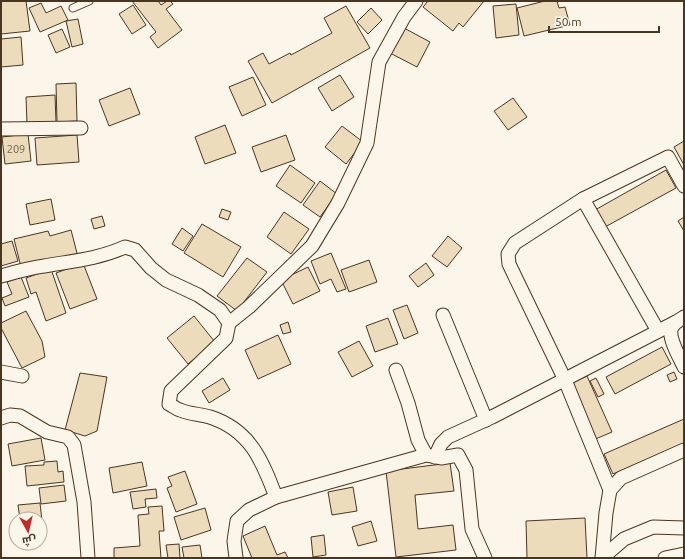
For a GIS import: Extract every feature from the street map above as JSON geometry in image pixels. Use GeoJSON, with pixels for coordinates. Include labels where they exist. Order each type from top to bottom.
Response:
{"type":"FeatureCollection","features":[{"type":"Feature","properties":{"kind":"street"},"geometry":{"type":"LineString","coordinates":[[276,497],[267,473],[252,446],[236,429],[210,417],[179,410],[169,404],[171,391],[226,338],[229,323],[312,246],[338,203],[367,143],[379,62],[404,17],[416,1]]}},
{"type":"Feature","properties":{"kind":"street"},"geometry":{"type":"LineString","coordinates":[[1,129],[81,128]]}},
{"type":"Feature","properties":{"kind":"street"},"geometry":{"type":"LineString","coordinates":[[610,490],[565,380],[509,264],[508,254],[515,243],[583,199],[668,157],[684,186]]}},
{"type":"Feature","properties":{"kind":"street"},"geometry":{"type":"LineString","coordinates":[[583,199],[658,331]]}},
{"type":"Feature","properties":{"kind":"street"},"geometry":{"type":"LineString","coordinates":[[1,276],[43,266],[86,260],[125,247],[135,250],[151,268],[166,280],[198,295],[220,310],[229,323]]}},
{"type":"Feature","properties":{"kind":"street"},"geometry":{"type":"LineString","coordinates":[[443,315],[486,420]]}},
{"type":"Feature","properties":{"kind":"street"},"geometry":{"type":"LineString","coordinates":[[430,456],[448,437],[486,420],[565,380],[680,319]]}},
{"type":"Feature","properties":{"kind":"street"},"geometry":{"type":"LineString","coordinates":[[680,319],[670,330],[672,341],[684,367]]}},
{"type":"Feature","properties":{"kind":"street"},"geometry":{"type":"LineString","coordinates":[[396,370],[408,403],[418,440],[430,456]]}},
{"type":"Feature","properties":{"kind":"street"},"geometry":{"type":"LineString","coordinates":[[1,372],[22,376]]}},
{"type":"Feature","properties":{"kind":"street"},"geometry":{"type":"LineString","coordinates":[[1,418],[10,415],[20,416],[47,432],[68,437],[74,445],[84,502],[88,558]]}},
{"type":"Feature","properties":{"kind":"street"},"geometry":{"type":"LineString","coordinates":[[602,558],[606,512],[610,490],[621,478],[684,450]]}},
{"type":"Feature","properties":{"kind":"street"},"geometry":{"type":"LineString","coordinates":[[236,558],[234,541],[236,521],[249,510],[276,497],[430,456],[441,458],[458,455],[466,470],[472,529],[485,558]]}},
{"type":"Feature","properties":{"kind":"street"},"geometry":{"type":"LineString","coordinates":[[602,558],[624,539],[653,527],[684,528]]}},
{"type":"Feature","properties":{"kind":"street"},"geometry":{"type":"LineString","coordinates":[[665,558],[684,554]]}},
{"type":"Feature","properties":{"kind":"lane"},"geometry":{"type":"LineString","coordinates":[[73,8],[88,1]]}},
{"type":"Feature","properties":{"kind":"building"},"geometry":{"type":"Polygon","coordinates":[[[1,1],[26,1],[30,31],[1,34],[1,1]]]}},
{"type":"Feature","properties":{"kind":"building"},"geometry":{"type":"Polygon","coordinates":[[[132,1],[158,1],[161,5],[167,1],[170,1],[173,4],[166,9],[182,30],[158,48],[150,37],[156,32],[132,1]]]}},
{"type":"Feature","properties":{"kind":"building"},"geometry":{"type":"Polygon","coordinates":[[[428,1],[484,1],[463,27],[459,23],[453,31],[423,7],[428,1]]]}},
{"type":"Feature","properties":{"kind":"building"},"geometry":{"type":"Polygon","coordinates":[[[545,1],[557,1],[559,8],[565,7],[570,25],[524,36],[517,8],[545,1]]]}},
{"type":"Feature","properties":{"kind":"building"},"geometry":{"type":"Polygon","coordinates":[[[41,3],[46,13],[61,6],[68,20],[40,32],[29,8],[41,3]]]}},
{"type":"Feature","properties":{"kind":"building"},"geometry":{"type":"Polygon","coordinates":[[[516,4],[519,35],[496,38],[493,6],[516,4]]]}},
{"type":"Feature","properties":{"kind":"building"},"geometry":{"type":"Polygon","coordinates":[[[133,5],[146,25],[132,34],[119,14],[133,5]]]}},
{"type":"Feature","properties":{"kind":"building"},"geometry":{"type":"Polygon","coordinates":[[[346,6],[370,48],[272,103],[248,61],[263,53],[269,64],[290,53],[291,55],[332,33],[324,18],[346,6]]]}},
{"type":"Feature","properties":{"kind":"building"},"geometry":{"type":"Polygon","coordinates":[[[371,8],[382,20],[368,34],[357,22],[371,8]]]}},
{"type":"Feature","properties":{"kind":"building"},"geometry":{"type":"Polygon","coordinates":[[[78,19],[83,44],[72,47],[66,21],[78,19]]]}},
{"type":"Feature","properties":{"kind":"building"},"geometry":{"type":"Polygon","coordinates":[[[404,28],[430,42],[417,67],[390,53],[404,28]]]}},
{"type":"Feature","properties":{"kind":"building"},"geometry":{"type":"Polygon","coordinates":[[[62,29],[70,47],[56,53],[48,35],[62,29]]]}},
{"type":"Feature","properties":{"kind":"building"},"geometry":{"type":"Polygon","coordinates":[[[21,37],[23,65],[1,67],[1,39],[21,37]]]}},
{"type":"Feature","properties":{"kind":"building"},"geometry":{"type":"Polygon","coordinates":[[[340,75],[354,97],[332,111],[318,88],[340,75]]]}},
{"type":"Feature","properties":{"kind":"building"},"geometry":{"type":"Polygon","coordinates":[[[253,77],[266,105],[242,116],[229,87],[253,77]]]}},
{"type":"Feature","properties":{"kind":"building"},"geometry":{"type":"Polygon","coordinates":[[[76,83],[77,121],[57,122],[56,84],[76,83]]]}},
{"type":"Feature","properties":{"kind":"building"},"geometry":{"type":"Polygon","coordinates":[[[130,88],[140,114],[109,126],[99,100],[130,88]]]}},
{"type":"Feature","properties":{"kind":"building"},"geometry":{"type":"Polygon","coordinates":[[[55,95],[56,122],[27,124],[26,97],[55,95]]]}},
{"type":"Feature","properties":{"kind":"building"},"geometry":{"type":"Polygon","coordinates":[[[513,98],[527,117],[508,130],[494,111],[513,98]]]}},
{"type":"Feature","properties":{"kind":"building"},"geometry":{"type":"Polygon","coordinates":[[[225,125],[236,153],[205,164],[195,137],[225,125]]]}},
{"type":"Feature","properties":{"kind":"building"},"geometry":{"type":"Polygon","coordinates":[[[342,126],[363,142],[346,164],[325,147],[342,126]]]}},
{"type":"Feature","properties":{"kind":"building"},"geometry":{"type":"Polygon","coordinates":[[[28,134],[31,161],[5,164],[2,137],[28,134]]]}},
{"type":"Feature","properties":{"kind":"building"},"geometry":{"type":"Polygon","coordinates":[[[77,135],[79,162],[37,165],[35,138],[77,135]]]}},
{"type":"Feature","properties":{"kind":"building"},"geometry":{"type":"Polygon","coordinates":[[[286,135],[295,160],[261,172],[252,147],[286,135]]]}},
{"type":"Feature","properties":{"kind":"building"},"geometry":{"type":"Polygon","coordinates":[[[684,141],[684,165],[674,147],[684,141]]]}},
{"type":"Feature","properties":{"kind":"building"},"geometry":{"type":"Polygon","coordinates":[[[290,165],[315,183],[301,203],[276,186],[290,165]]]}},
{"type":"Feature","properties":{"kind":"building"},"geometry":{"type":"Polygon","coordinates":[[[666,170],[676,188],[605,227],[595,210],[666,170]]]}},
{"type":"Feature","properties":{"kind":"building"},"geometry":{"type":"Polygon","coordinates":[[[320,181],[337,194],[320,217],[303,205],[320,181]]]}},
{"type":"Feature","properties":{"kind":"building"},"geometry":{"type":"Polygon","coordinates":[[[51,199],[55,220],[30,225],[26,204],[51,199]]]}},
{"type":"Feature","properties":{"kind":"building"},"geometry":{"type":"Polygon","coordinates":[[[222,209],[231,212],[228,220],[219,217],[222,209]]]}},
{"type":"Feature","properties":{"kind":"building"},"geometry":{"type":"Polygon","coordinates":[[[284,212],[309,229],[291,254],[267,237],[284,212]]]}},
{"type":"Feature","properties":{"kind":"building"},"geometry":{"type":"Polygon","coordinates":[[[102,216],[105,226],[94,229],[91,219],[102,216]]]}},
{"type":"Feature","properties":{"kind":"building"},"geometry":{"type":"Polygon","coordinates":[[[684,217],[684,231],[678,221],[684,217]]]}},
{"type":"Feature","properties":{"kind":"building"},"geometry":{"type":"Polygon","coordinates":[[[202,224],[241,247],[223,277],[184,253],[202,224]]]}},
{"type":"Feature","properties":{"kind":"building"},"geometry":{"type":"Polygon","coordinates":[[[182,228],[193,236],[183,251],[172,244],[182,228]]]}},
{"type":"Feature","properties":{"kind":"building"},"geometry":{"type":"Polygon","coordinates":[[[71,230],[78,257],[22,271],[14,239],[48,231],[50,236],[71,230]]]}},
{"type":"Feature","properties":{"kind":"building"},"geometry":{"type":"Polygon","coordinates":[[[448,236],[462,248],[447,267],[432,256],[448,236]]]}},
{"type":"Feature","properties":{"kind":"building"},"geometry":{"type":"Polygon","coordinates":[[[12,241],[18,261],[1,266],[1,244],[12,241]]]}},
{"type":"Feature","properties":{"kind":"building"},"geometry":{"type":"Polygon","coordinates":[[[331,253],[346,289],[337,292],[331,279],[320,284],[311,261],[331,253]]]}},
{"type":"Feature","properties":{"kind":"building"},"geometry":{"type":"Polygon","coordinates":[[[247,258],[267,272],[237,311],[217,296],[247,258]]]}},
{"type":"Feature","properties":{"kind":"building"},"geometry":{"type":"Polygon","coordinates":[[[369,260],[377,282],[349,292],[341,270],[369,260]]]}},
{"type":"Feature","properties":{"kind":"building"},"geometry":{"type":"Polygon","coordinates":[[[83,263],[97,299],[70,309],[56,273],[83,263]]]}},
{"type":"Feature","properties":{"kind":"building"},"geometry":{"type":"Polygon","coordinates":[[[426,263],[434,275],[418,287],[409,276],[426,263]]]}},
{"type":"Feature","properties":{"kind":"building"},"geometry":{"type":"Polygon","coordinates":[[[308,267],[320,291],[293,304],[281,280],[308,267]]]}},
{"type":"Feature","properties":{"kind":"building"},"geometry":{"type":"Polygon","coordinates":[[[51,269],[66,313],[46,321],[36,292],[31,294],[26,278],[51,269]]]}},
{"type":"Feature","properties":{"kind":"building"},"geometry":{"type":"Polygon","coordinates":[[[21,277],[29,297],[5,306],[2,298],[12,294],[7,282],[21,277]]]}},
{"type":"Feature","properties":{"kind":"building"},"geometry":{"type":"Polygon","coordinates":[[[407,305],[418,333],[404,339],[393,310],[407,305]]]}},
{"type":"Feature","properties":{"kind":"building"},"geometry":{"type":"Polygon","coordinates":[[[26,311],[42,341],[45,357],[22,368],[1,328],[1,323],[26,311]]]}},
{"type":"Feature","properties":{"kind":"building"},"geometry":{"type":"Polygon","coordinates":[[[194,316],[215,342],[188,364],[167,338],[194,316]]]}},
{"type":"Feature","properties":{"kind":"building"},"geometry":{"type":"Polygon","coordinates":[[[388,318],[398,344],[375,352],[366,326],[388,318]]]}},
{"type":"Feature","properties":{"kind":"building"},"geometry":{"type":"Polygon","coordinates":[[[288,322],[291,332],[283,334],[280,325],[288,322]]]}},
{"type":"Feature","properties":{"kind":"building"},"geometry":{"type":"Polygon","coordinates":[[[278,335],[291,364],[258,379],[245,350],[278,335]]]}},
{"type":"Feature","properties":{"kind":"building"},"geometry":{"type":"Polygon","coordinates":[[[359,341],[373,366],[352,377],[338,352],[359,341]]]}},
{"type":"Feature","properties":{"kind":"building"},"geometry":{"type":"Polygon","coordinates":[[[662,347],[671,364],[615,394],[606,377],[662,347]]]}},
{"type":"Feature","properties":{"kind":"building"},"geometry":{"type":"Polygon","coordinates":[[[674,372],[677,379],[670,382],[667,375],[674,372]]]}},
{"type":"Feature","properties":{"kind":"building"},"geometry":{"type":"Polygon","coordinates":[[[80,373],[107,377],[97,431],[85,436],[65,430],[80,373]]]}},
{"type":"Feature","properties":{"kind":"building"},"geometry":{"type":"Polygon","coordinates":[[[587,376],[612,432],[593,440],[569,384],[587,376]]]}},
{"type":"Feature","properties":{"kind":"building"},"geometry":{"type":"Polygon","coordinates":[[[223,378],[230,390],[209,403],[202,391],[223,378]]]}},
{"type":"Feature","properties":{"kind":"building"},"geometry":{"type":"Polygon","coordinates":[[[596,378],[604,394],[598,397],[590,381],[596,378]]]}},
{"type":"Feature","properties":{"kind":"building"},"geometry":{"type":"Polygon","coordinates":[[[684,419],[684,443],[613,474],[604,454],[684,419]]]}},
{"type":"Feature","properties":{"kind":"building"},"geometry":{"type":"Polygon","coordinates":[[[41,438],[45,460],[12,466],[8,444],[41,438]]]}},
{"type":"Feature","properties":{"kind":"building"},"geometry":{"type":"Polygon","coordinates":[[[57,461],[58,472],[63,471],[64,482],[27,486],[25,466],[44,465],[44,462],[57,461]]]}},
{"type":"Feature","properties":{"kind":"building"},"geometry":{"type":"Polygon","coordinates":[[[142,462],[147,486],[113,493],[109,468],[142,462]]]}},
{"type":"Feature","properties":{"kind":"building"},"geometry":{"type":"Polygon","coordinates":[[[450,463],[454,491],[415,495],[418,529],[453,525],[456,550],[396,557],[386,471],[450,463]]]}},
{"type":"Feature","properties":{"kind":"building"},"geometry":{"type":"Polygon","coordinates":[[[185,471],[197,504],[176,512],[167,488],[172,486],[168,477],[185,471]]]}},
{"type":"Feature","properties":{"kind":"building"},"geometry":{"type":"Polygon","coordinates":[[[64,485],[66,501],[41,504],[39,488],[64,485]]]}},
{"type":"Feature","properties":{"kind":"building"},"geometry":{"type":"Polygon","coordinates":[[[353,487],[357,511],[332,515],[328,492],[353,487]]]}},
{"type":"Feature","properties":{"kind":"building"},"geometry":{"type":"Polygon","coordinates":[[[156,489],[157,498],[145,499],[146,507],[133,509],[130,492],[156,489]]]}},
{"type":"Feature","properties":{"kind":"building"},"geometry":{"type":"Polygon","coordinates":[[[40,503],[41,511],[19,511],[18,505],[40,503]]]}},
{"type":"Feature","properties":{"kind":"building"},"geometry":{"type":"Polygon","coordinates":[[[162,506],[164,531],[159,531],[161,558],[114,558],[114,548],[140,546],[138,515],[149,514],[148,507],[162,506]]]}},
{"type":"Feature","properties":{"kind":"building"},"geometry":{"type":"Polygon","coordinates":[[[205,508],[211,530],[181,540],[174,517],[205,508]]]}},
{"type":"Feature","properties":{"kind":"building"},"geometry":{"type":"Polygon","coordinates":[[[585,518],[587,558],[527,558],[526,521],[585,518]]]}},
{"type":"Feature","properties":{"kind":"building"},"geometry":{"type":"Polygon","coordinates":[[[371,521],[377,541],[358,546],[352,527],[371,521]]]}},
{"type":"Feature","properties":{"kind":"building"},"geometry":{"type":"Polygon","coordinates":[[[265,526],[277,555],[285,552],[288,558],[252,558],[243,536],[265,526]]]}},
{"type":"Feature","properties":{"kind":"building"},"geometry":{"type":"Polygon","coordinates":[[[324,535],[326,555],[313,557],[311,537],[324,535]]]}},
{"type":"Feature","properties":{"kind":"building"},"geometry":{"type":"Polygon","coordinates":[[[179,544],[180,558],[168,558],[166,545],[179,544]]]}},
{"type":"Feature","properties":{"kind":"building"},"geometry":{"type":"Polygon","coordinates":[[[200,545],[202,558],[184,558],[182,547],[200,545]]]}}]}
